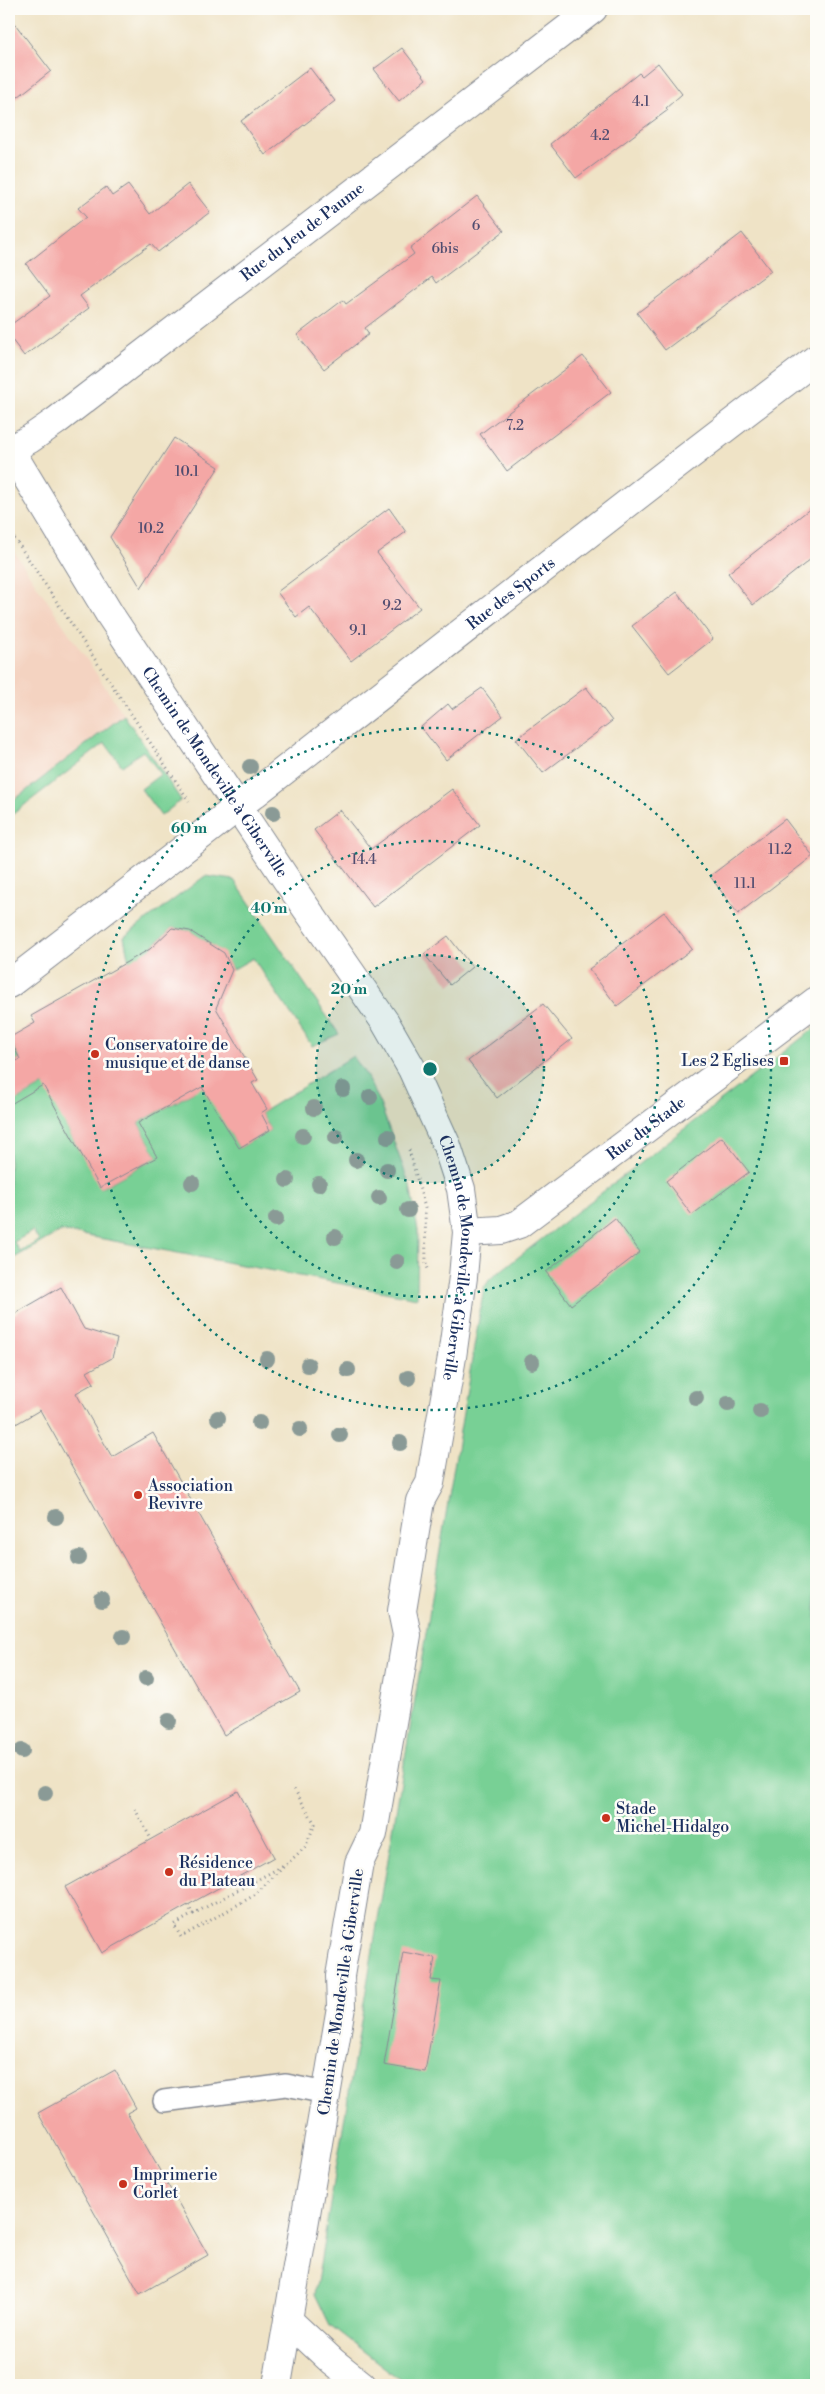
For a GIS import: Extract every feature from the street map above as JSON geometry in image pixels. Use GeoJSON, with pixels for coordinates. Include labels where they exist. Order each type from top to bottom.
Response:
{"type":"FeatureCollection","features":[{"type":"Feature","properties":{"kind":"street","name":"Rue du Jeu de Paume"},"geometry":{"type":"LineString","coordinates":[[9,449],[30,440],[64,415],[593,9]]}},
{"type":"Feature","properties":{"kind":"street","name":"Rue des Sports"},"geometry":{"type":"LineString","coordinates":[[9,984],[816,359]]}},
{"type":"Feature","properties":{"kind":"street","name":"Chemin de Mondeville à Giberville"},"geometry":{"type":"LineString","coordinates":[[9,449],[110,615],[238,808],[385,1022],[412,1069],[455,1167],[461,1189],[467,1232],[463,1278],[447,1386],[430,1483],[420,1501],[402,1611],[407,1635],[373,1834],[358,1872],[340,1976],[340,2007],[277,2385]]}},
{"type":"Feature","properties":{"kind":"street","name":"Rue du Stade"},"geometry":{"type":"LineString","coordinates":[[467,1232],[501,1230],[519,1224],[816,1001]]}},
{"type":"Feature","properties":{"kind":"street"},"geometry":{"type":"LineString","coordinates":[[286,2333],[332,2362],[362,2385]]}},
{"type":"Feature","properties":{"kind":"lane"},"geometry":{"type":"LineString","coordinates":[[164,2101],[286,2085],[326,2093]]}},
{"type":"Feature","properties":{"kind":"path"},"geometry":{"type":"LineString","coordinates":[[9,530],[192,805]]}},
{"type":"Feature","properties":{"kind":"path"},"geometry":{"type":"LineString","coordinates":[[408,1144],[425,1208],[427,1270],[436,1273]]}},
{"type":"Feature","properties":{"kind":"path"},"geometry":{"type":"LineString","coordinates":[[287,1863],[174,1925],[181,1937],[253,1896],[305,1847],[315,1824],[293,1787]]}},
{"type":"Feature","properties":{"kind":"path"},"geometry":{"type":"LineString","coordinates":[[135,1809],[151,1839]]}},
{"type":"Feature","properties":{"kind":"path"},"geometry":{"type":"LineString","coordinates":[[9,1900],[9,1911]]}},
{"type":"Feature","properties":{"kind":"path"},"geometry":{"type":"LineString","coordinates":[[188,1905],[193,1914]]}},
{"type":"Feature","properties":{"kind":"shaded area"},"geometry":{"type":"Polygon","coordinates":[[[9,544],[124,715],[9,804],[9,544]]]}},
{"type":"Feature","properties":{"kind":"green space"},"geometry":{"type":"Polygon","coordinates":[[[124,715],[181,800],[161,816],[141,789],[161,774],[143,751],[122,766],[105,743],[9,817],[9,804],[124,715]]]}},
{"type":"Feature","properties":{"kind":"green space"},"geometry":{"type":"Polygon","coordinates":[[[205,876],[234,880],[339,1034],[312,1046],[253,958],[232,970],[223,953],[190,931],[172,928],[130,967],[124,937],[205,876]]]}},
{"type":"Feature","properties":{"kind":"green space","name":"Stade Michel-Hidalgo"},"geometry":{"type":"Polygon","coordinates":[[[816,1027],[816,2385],[407,2385],[330,2325],[315,2294],[484,1288],[490,1279],[816,1027]]]}},
{"type":"Feature","properties":{"kind":"green space"},"geometry":{"type":"Polygon","coordinates":[[[9,1039],[20,1059],[9,1065],[9,1039]]]}},
{"type":"Feature","properties":{"kind":"green space"},"geometry":{"type":"Polygon","coordinates":[[[179,1045],[239,1148],[270,1130],[261,1113],[353,1056],[366,1075],[380,1104],[410,1186],[418,1231],[417,1298],[61,1231],[9,1261],[9,1097],[12,1103],[89,1060],[66,1126],[101,1188],[157,1157],[138,1123],[194,1092],[170,1050],[179,1045]],[[33,1231],[14,1242],[20,1252],[39,1241],[33,1231]]]}},
{"type":"Feature","properties":{"kind":"building"},"geometry":{"type":"Polygon","coordinates":[[[9,16],[51,71],[9,104],[9,16]]]}},
{"type":"Feature","properties":{"kind":"building"},"geometry":{"type":"Polygon","coordinates":[[[402,48],[426,79],[399,101],[374,69],[402,48]]]}},
{"type":"Feature","properties":{"kind":"building"},"geometry":{"type":"Polygon","coordinates":[[[658,63],[682,94],[666,108],[668,110],[576,178],[550,144],[639,73],[642,76],[658,63]]]}},
{"type":"Feature","properties":{"kind":"building"},"geometry":{"type":"Polygon","coordinates":[[[310,68],[335,101],[265,155],[241,121],[310,68]]]}},
{"type":"Feature","properties":{"kind":"building"},"geometry":{"type":"Polygon","coordinates":[[[188,184],[210,212],[158,252],[151,244],[80,296],[89,308],[24,356],[9,336],[9,326],[50,296],[26,264],[86,217],[78,208],[106,187],[112,196],[128,185],[150,214],[188,184]]]}},
{"type":"Feature","properties":{"kind":"building"},"geometry":{"type":"Polygon","coordinates":[[[477,196],[504,231],[436,283],[432,277],[365,328],[369,334],[324,369],[297,335],[343,300],[346,304],[414,254],[410,248],[477,196]]]}},
{"type":"Feature","properties":{"kind":"building"},"geometry":{"type":"Polygon","coordinates":[[[742,233],[771,271],[665,350],[637,313],[742,233]]]}},
{"type":"Feature","properties":{"kind":"building"},"geometry":{"type":"Polygon","coordinates":[[[583,356],[611,392],[507,471],[480,434],[583,356]]]}},
{"type":"Feature","properties":{"kind":"building"},"geometry":{"type":"Polygon","coordinates":[[[174,438],[219,467],[141,588],[110,537],[174,438]]]}},
{"type":"Feature","properties":{"kind":"building"},"geometry":{"type":"Polygon","coordinates":[[[816,504],[816,555],[753,605],[728,573],[816,504]]]}},
{"type":"Feature","properties":{"kind":"building"},"geometry":{"type":"Polygon","coordinates":[[[389,508],[406,532],[377,553],[420,608],[351,661],[309,607],[296,617],[277,592],[389,508]]]}},
{"type":"Feature","properties":{"kind":"building"},"geometry":{"type":"Polygon","coordinates":[[[677,592],[713,639],[669,673],[632,626],[677,592]]]}},
{"type":"Feature","properties":{"kind":"building"},"geometry":{"type":"Polygon","coordinates":[[[586,687],[612,721],[543,773],[516,739],[586,687]]]}},
{"type":"Feature","properties":{"kind":"building"},"geometry":{"type":"Polygon","coordinates":[[[482,688],[503,716],[446,760],[421,727],[448,704],[452,709],[482,688]]]}},
{"type":"Feature","properties":{"kind":"building"},"geometry":{"type":"Polygon","coordinates":[[[452,789],[480,825],[373,907],[314,830],[340,810],[371,849],[452,789]]]}},
{"type":"Feature","properties":{"kind":"building"},"geometry":{"type":"Polygon","coordinates":[[[785,819],[813,856],[738,914],[710,876],[785,819]]]}},
{"type":"Feature","properties":{"kind":"building"},"geometry":{"type":"Polygon","coordinates":[[[664,912],[692,949],[617,1006],[589,969],[664,912]]]}},
{"type":"Feature","properties":{"kind":"building","name":"Conservatoire de musique et de danse"},"geometry":{"type":"Polygon","coordinates":[[[172,928],[190,931],[224,953],[232,970],[216,1008],[258,1080],[252,1083],[267,1109],[261,1113],[270,1130],[239,1148],[202,1087],[138,1123],[157,1157],[100,1188],[43,1085],[9,1105],[9,1065],[20,1059],[9,1038],[35,1023],[31,1016],[150,949],[172,928]]]}},
{"type":"Feature","properties":{"kind":"building"},"geometry":{"type":"Polygon","coordinates":[[[448,936],[472,967],[450,985],[424,954],[448,936]]]}},
{"type":"Feature","properties":{"kind":"building"},"geometry":{"type":"Polygon","coordinates":[[[543,1004],[572,1039],[497,1098],[468,1061],[543,1004]]]}},
{"type":"Feature","properties":{"kind":"building"},"geometry":{"type":"Polygon","coordinates":[[[722,1137],[749,1172],[692,1215],[666,1181],[722,1137]]]}},
{"type":"Feature","properties":{"kind":"building"},"geometry":{"type":"Polygon","coordinates":[[[615,1218],[640,1252],[571,1305],[546,1272],[615,1218]]]}},
{"type":"Feature","properties":{"kind":"building","name":"Association Revivre"},"geometry":{"type":"Polygon","coordinates":[[[61,1287],[84,1329],[117,1339],[112,1358],[87,1372],[94,1383],[76,1393],[112,1457],[153,1433],[300,1692],[224,1735],[40,1410],[9,1428],[9,1317],[61,1287]]]}},
{"type":"Feature","properties":{"kind":"building","name":"Résidence du Plateau"},"geometry":{"type":"Polygon","coordinates":[[[238,1791],[274,1857],[102,1953],[65,1887],[238,1791]]]}},
{"type":"Feature","properties":{"kind":"building"},"geometry":{"type":"Polygon","coordinates":[[[403,1952],[435,1958],[431,1980],[441,1981],[425,2072],[384,2065],[403,1952]]]}},
{"type":"Feature","properties":{"kind":"building","name":"Imprimerie Corlet"},"geometry":{"type":"Polygon","coordinates":[[[115,2070],[136,2108],[127,2113],[208,2255],[140,2294],[38,2113],[115,2070]]]}},
{"type":"Feature","properties":{"kind":"place","name":"Conservatoire de musique et de danse"},"geometry":{"type":"Point","coordinates":[95,1054]}},
{"type":"Feature","properties":{"kind":"place","name":"Les 2 Eglises"},"geometry":{"type":"Point","coordinates":[784,1061]}},
{"type":"Feature","properties":{"kind":"place","name":"Association Revivre"},"geometry":{"type":"Point","coordinates":[138,1495]}},
{"type":"Feature","properties":{"kind":"place","name":"Stade Michel-Hidalgo"},"geometry":{"type":"Point","coordinates":[606,1818]}},
{"type":"Feature","properties":{"kind":"place","name":"Résidence du Plateau"},"geometry":{"type":"Point","coordinates":[169,1872]}},
{"type":"Feature","properties":{"kind":"place","name":"Imprimerie Corlet"},"geometry":{"type":"Point","coordinates":[123,2184]}}]}
